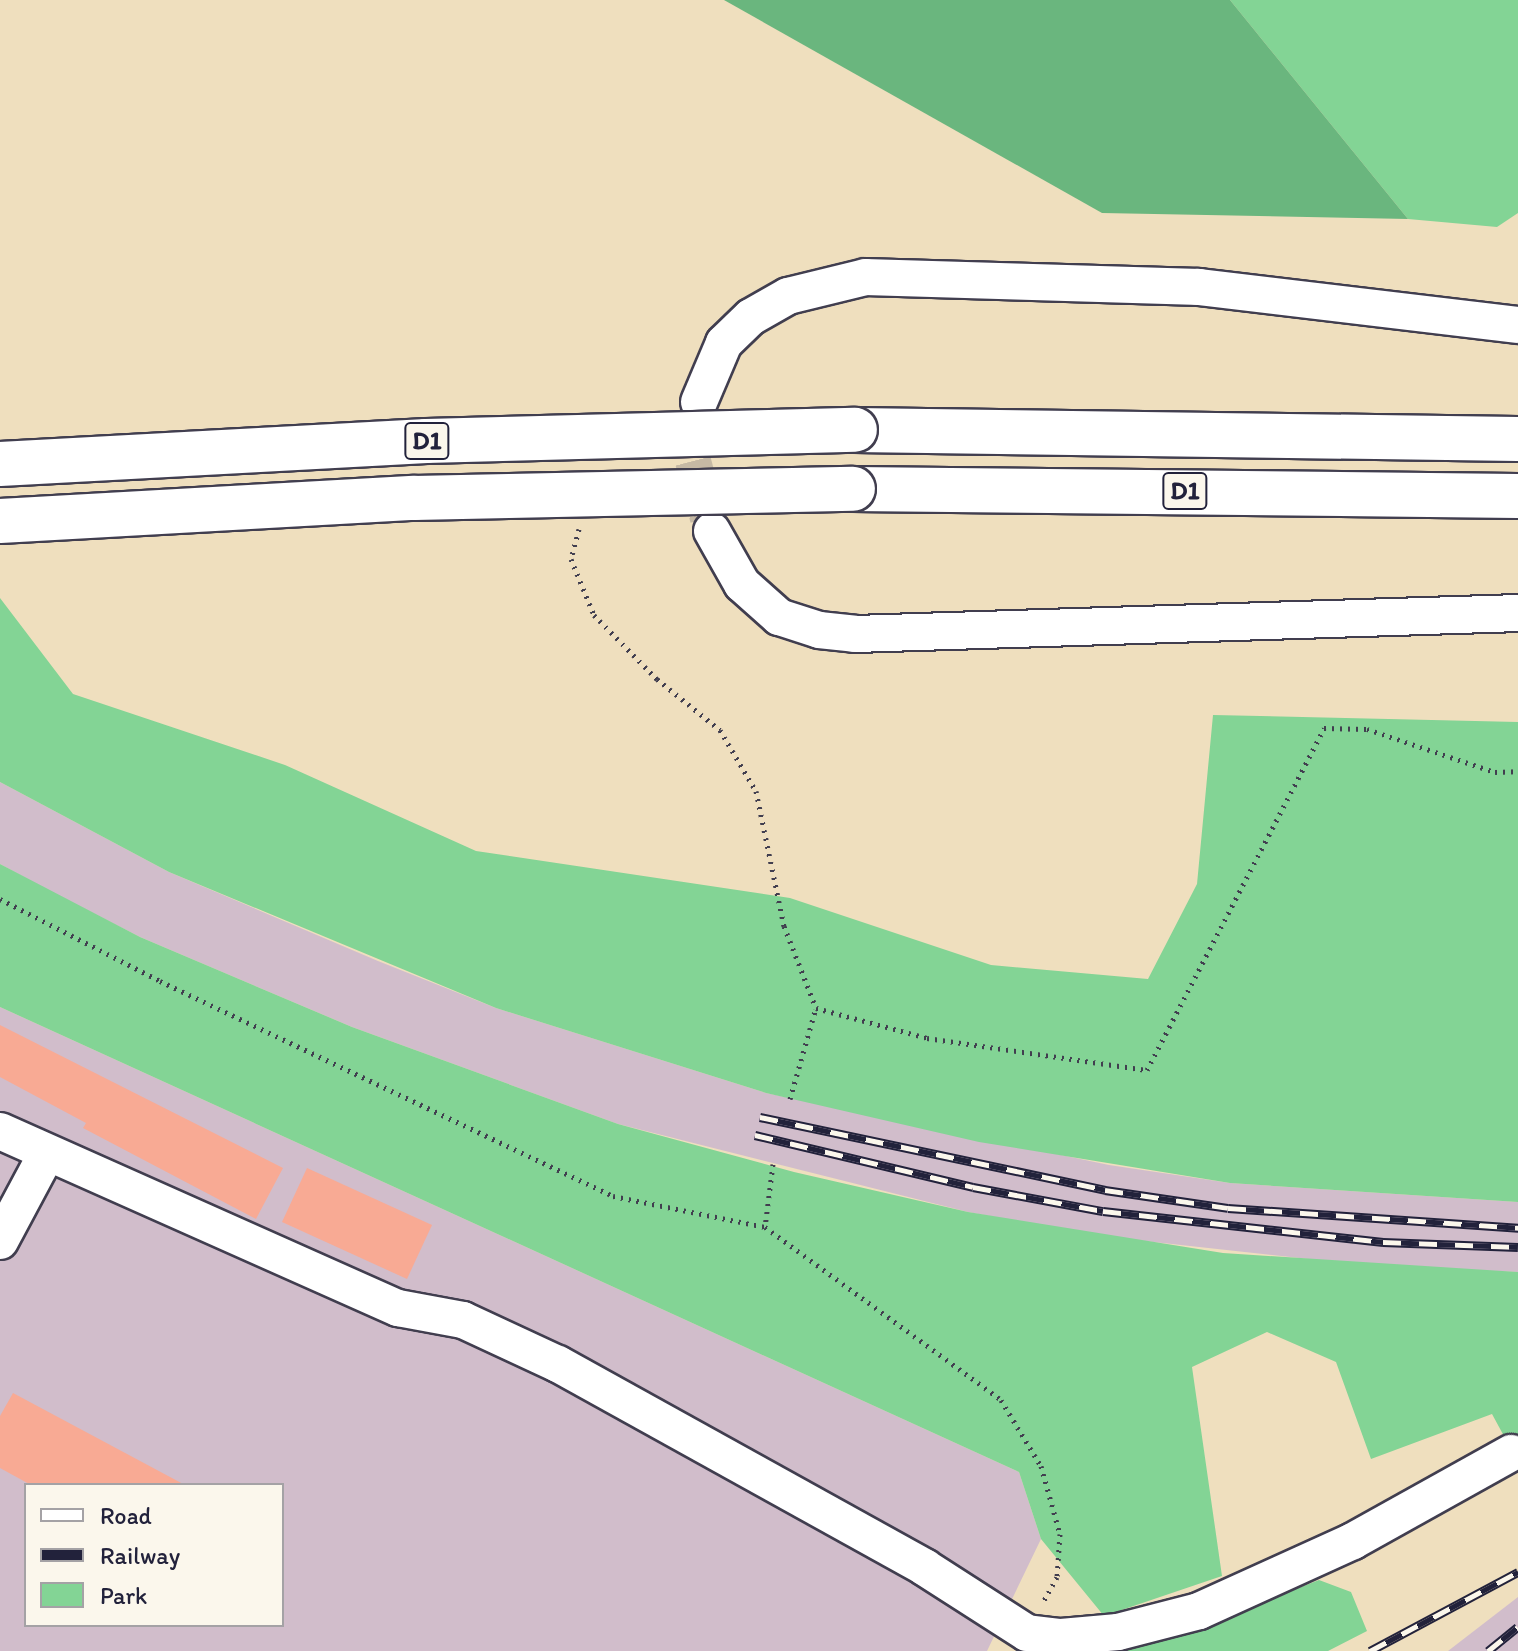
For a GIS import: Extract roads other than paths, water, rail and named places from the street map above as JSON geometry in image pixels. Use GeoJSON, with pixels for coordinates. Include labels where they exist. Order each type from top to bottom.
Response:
{"type":"FeatureCollection","features":[{"type":"Feature","properties":{"kind":"highway","name":"D1"},"geometry":{"type":"LineString","coordinates":[[0,464],[426,441],[855,430],[1518,439]]}},
{"type":"Feature","properties":{"kind":"highway","name":"D1"},"geometry":{"type":"LineString","coordinates":[[0,521],[414,498],[853,489],[1518,496]]}},
{"type":"Feature","properties":{"kind":"lane"},"geometry":{"type":"LineString","coordinates":[[699,402],[724,343],[751,317],[788,296],[866,277],[1199,287],[1518,325]]}},
{"type":"Feature","properties":{"kind":"lane"},"geometry":{"type":"LineString","coordinates":[[712,531],[742,584],[779,617],[843,633],[1518,613]]}},
{"type":"Feature","properties":{"kind":"lane"},"geometry":{"type":"LineString","coordinates":[[0,1131],[398,1308],[463,1320],[558,1364],[924,1567],[1022,1642],[1118,1632],[1199,1611],[1353,1541],[1511,1453]]}},
{"type":"Feature","properties":{"kind":"lane"},"geometry":{"type":"LineString","coordinates":[[0,1241],[47,1153]]}},
{"type":"Feature","properties":{"kind":"tunnel"},"geometry":{"type":"LineString","coordinates":[[698,408],[693,461],[708,518]]}},
{"type":"Feature","properties":{"kind":"railway"},"geometry":{"type":"LineString","coordinates":[[760,1117],[1105,1190],[1228,1208],[1518,1228]]}},
{"type":"Feature","properties":{"kind":"railway"},"geometry":{"type":"LineString","coordinates":[[755,1135],[973,1187],[1103,1211],[1383,1242],[1518,1247]]}},
{"type":"Feature","properties":{"kind":"railway"},"geometry":{"type":"LineString","coordinates":[[1370,1651],[1518,1572]]}},
{"type":"Feature","properties":{"kind":"railway"},"geometry":{"type":"LineString","coordinates":[[1488,1651],[1518,1627]]}}]}
